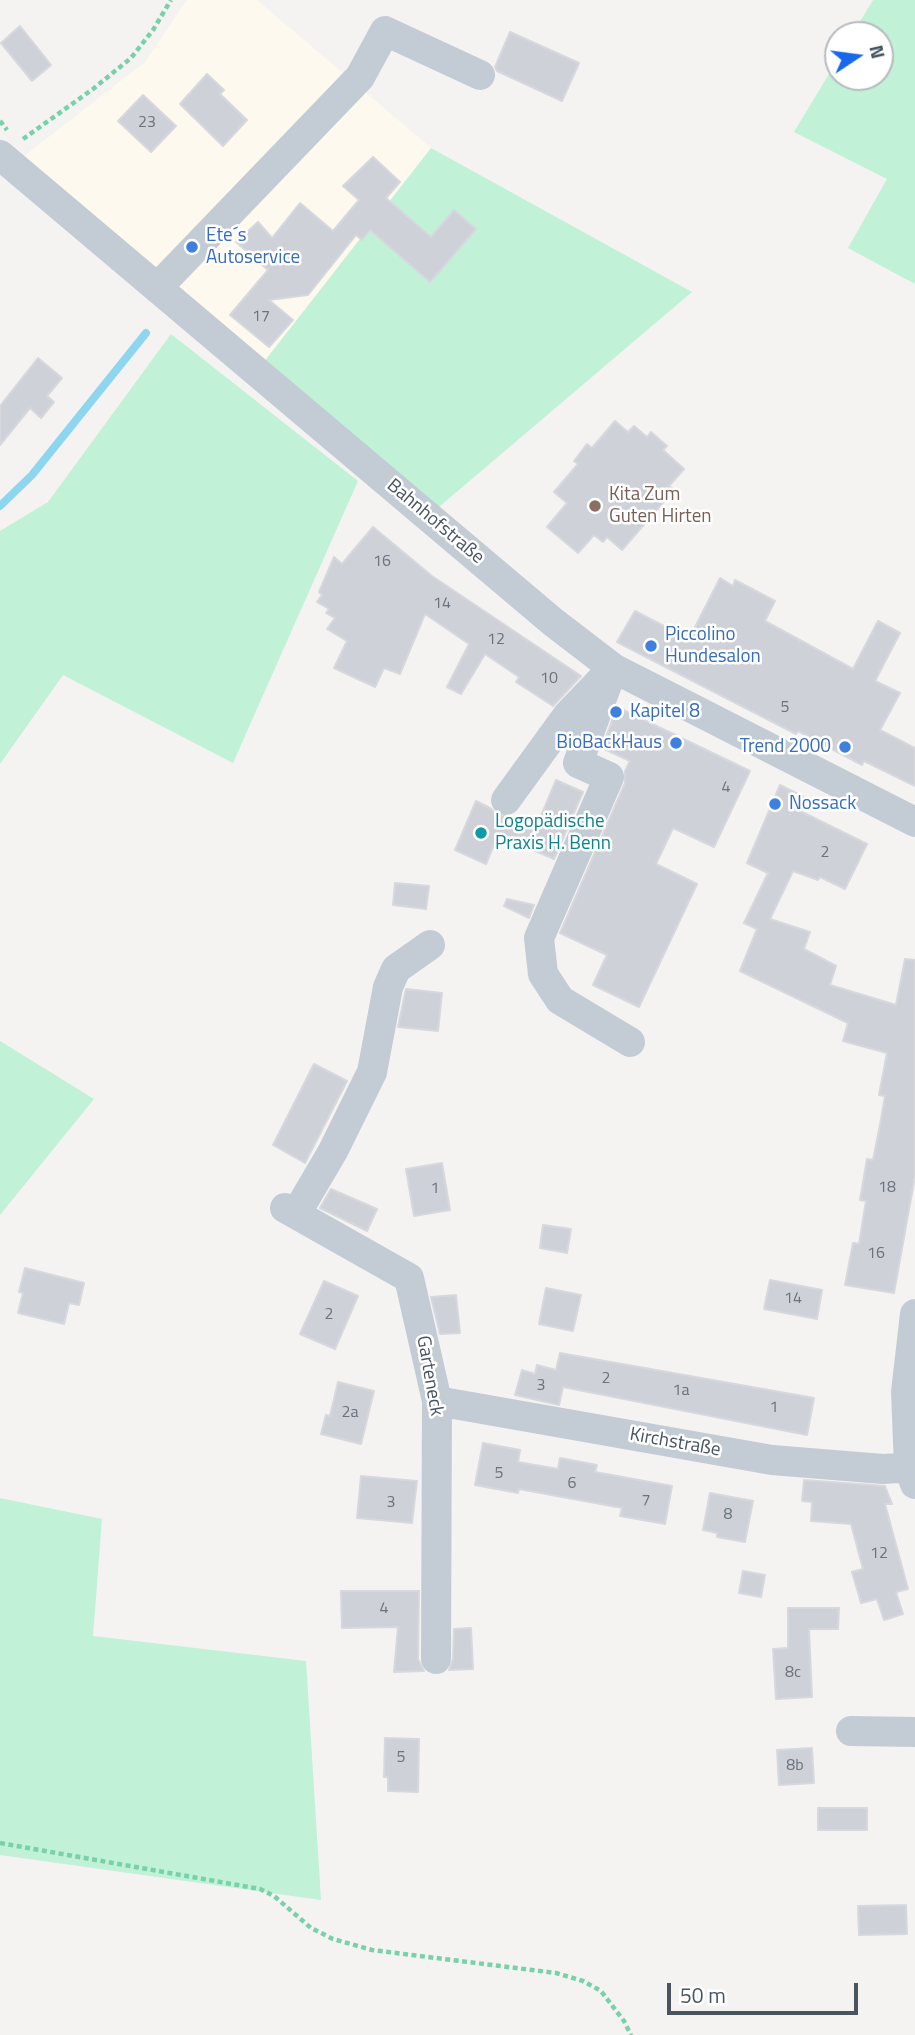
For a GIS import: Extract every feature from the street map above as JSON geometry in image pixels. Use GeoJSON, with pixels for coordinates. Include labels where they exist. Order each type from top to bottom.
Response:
{"type":"FeatureCollection","features":[{"type":"Feature","properties":{"kind":"street"},"geometry":{"type":"LineString","coordinates":[[157,288],[360,77],[385,31],[480,75]]}},
{"type":"Feature","properties":{"kind":"street","name":"Bahnhofstraße"},"geometry":{"type":"LineString","coordinates":[[9,149],[157,288],[554,622],[613,668],[915,822]]}},
{"type":"Feature","properties":{"kind":"street"},"geometry":{"type":"LineString","coordinates":[[506,800],[567,716],[613,668]]}},
{"type":"Feature","properties":{"kind":"street"},"geometry":{"type":"LineString","coordinates":[[613,668],[578,763],[609,777],[539,938],[543,974],[560,1000],[630,1042]]}},
{"type":"Feature","properties":{"kind":"street","name":"Garteneck"},"geometry":{"type":"LineString","coordinates":[[430,945],[396,969],[387,987],[372,1072],[333,1151],[290,1211],[409,1278],[438,1401],[436,1659]]}},
{"type":"Feature","properties":{"kind":"street"},"geometry":{"type":"LineString","coordinates":[[913,1473],[906,1392],[915,1314]]}},
{"type":"Feature","properties":{"kind":"street","name":"Kirchstraße"},"geometry":{"type":"LineString","coordinates":[[438,1401],[772,1460],[913,1473]]}},
{"type":"Feature","properties":{"kind":"street"},"geometry":{"type":"LineString","coordinates":[[851,1731],[915,1732]]}},
{"type":"Feature","properties":{"kind":"path"},"geometry":{"type":"LineString","coordinates":[[9,149],[93,89],[131,58],[153,30],[171,0]]}},
{"type":"Feature","properties":{"kind":"path"},"geometry":{"type":"LineString","coordinates":[[0,1843],[260,1889],[322,1934],[372,1950],[556,1973],[583,1981],[601,1992],[624,2021],[631,2035]]}},
{"type":"Feature","properties":{"kind":"shaded area"},"geometry":{"type":"Polygon","coordinates":[[[187,0],[257,0],[431,148],[260,367],[23,157],[145,62],[187,0]]]}},
{"type":"Feature","properties":{"kind":"green space"},"geometry":{"type":"Polygon","coordinates":[[[873,0],[915,0],[915,284],[848,248],[887,179],[794,132],[824,82],[824,91],[894,91],[894,21],[860,21],[873,0]]]}},
{"type":"Feature","properties":{"kind":"green space"},"geometry":{"type":"Polygon","coordinates":[[[431,148],[692,292],[433,512],[260,367],[431,148]]]}},
{"type":"Feature","properties":{"kind":"green space"},"geometry":{"type":"Polygon","coordinates":[[[171,334],[358,481],[233,763],[63,675],[0,764],[0,531],[48,502],[171,334]]]}},
{"type":"Feature","properties":{"kind":"green space"},"geometry":{"type":"Polygon","coordinates":[[[0,1041],[94,1099],[0,1215],[0,1041]]]}},
{"type":"Feature","properties":{"kind":"green space"},"geometry":{"type":"Polygon","coordinates":[[[0,1498],[102,1519],[93,1636],[306,1661],[321,1900],[0,1855],[0,1498]]]}},
{"type":"Feature","properties":{"kind":"building"},"geometry":{"type":"Polygon","coordinates":[[[20,26],[51,65],[32,81],[1,43],[20,26]]]}},
{"type":"Feature","properties":{"kind":"building"},"geometry":{"type":"Polygon","coordinates":[[[510,32],[579,63],[562,101],[497,71],[495,67],[510,32]]]}},
{"type":"Feature","properties":{"kind":"building"},"geometry":{"type":"Polygon","coordinates":[[[207,74],[224,90],[220,94],[247,120],[223,146],[180,104],[207,74]]]}},
{"type":"Feature","properties":{"kind":"building"},"geometry":{"type":"Polygon","coordinates":[[[143,95],[176,126],[151,152],[118,121],[143,95]]]}},
{"type":"Feature","properties":{"kind":"building"},"geometry":{"type":"Polygon","coordinates":[[[373,157],[400,182],[386,198],[431,237],[454,210],[476,229],[430,282],[370,230],[362,240],[356,235],[308,295],[269,300],[293,320],[269,347],[230,315],[268,270],[236,242],[258,222],[272,238],[300,203],[333,231],[359,200],[343,186],[373,157]]]}},
{"type":"Feature","properties":{"kind":"building"},"geometry":{"type":"Polygon","coordinates":[[[38,358],[62,378],[47,396],[54,402],[41,418],[30,408],[0,445],[0,406],[38,358]]]}},
{"type":"Feature","properties":{"kind":"building"},"geometry":{"type":"Polygon","coordinates":[[[615,421],[628,432],[634,426],[647,437],[651,432],[667,446],[663,450],[684,469],[669,486],[674,490],[622,550],[607,537],[603,542],[594,535],[578,553],[547,527],[567,503],[554,492],[578,464],[574,461],[587,444],[592,448],[615,421]]]}},
{"type":"Feature","properties":{"kind":"building"},"geometry":{"type":"Polygon","coordinates":[[[373,527],[432,576],[581,676],[553,706],[516,682],[519,677],[485,654],[461,694],[447,687],[469,644],[425,614],[400,674],[384,668],[375,687],[334,668],[347,641],[327,629],[335,618],[326,613],[329,609],[317,602],[322,595],[319,592],[334,557],[342,564],[373,527]]]}},
{"type":"Feature","properties":{"kind":"building"},"geometry":{"type":"Polygon","coordinates":[[[720,578],[733,586],[735,580],[775,601],[765,621],[853,669],[878,621],[900,633],[875,681],[900,693],[880,730],[915,748],[915,786],[864,761],[862,765],[798,731],[796,734],[617,642],[635,611],[689,639],[720,578]]]}},
{"type":"Feature","properties":{"kind":"building"},"geometry":{"type":"Polygon","coordinates":[[[617,707],[750,771],[714,847],[673,828],[656,864],[697,884],[639,1007],[593,985],[607,955],[560,933],[625,783],[625,771],[630,761],[602,748],[617,707]]]}},
{"type":"Feature","properties":{"kind":"building"},"geometry":{"type":"Polygon","coordinates":[[[556,780],[583,792],[554,859],[498,835],[486,864],[455,850],[476,801],[496,814],[536,828],[556,780]]]}},
{"type":"Feature","properties":{"kind":"building"},"geometry":{"type":"Polygon","coordinates":[[[780,785],[804,797],[798,810],[867,844],[845,889],[820,877],[818,880],[793,871],[770,919],[810,932],[804,949],[836,966],[830,985],[896,1005],[905,959],[915,960],[915,1176],[894,1293],[845,1285],[853,1243],[859,1244],[866,1201],[860,1200],[867,1159],[873,1160],[880,1125],[885,1096],[879,1095],[887,1053],[843,1041],[848,1023],[740,971],[757,929],[744,923],[768,873],[747,863],[780,785]]]}},
{"type":"Feature","properties":{"kind":"building"},"geometry":{"type":"Polygon","coordinates":[[[395,883],[429,886],[426,909],[393,905],[395,883]]]}},
{"type":"Feature","properties":{"kind":"building"},"geometry":{"type":"Polygon","coordinates":[[[507,899],[534,905],[529,918],[504,906],[507,899]]]}},
{"type":"Feature","properties":{"kind":"building"},"geometry":{"type":"Polygon","coordinates":[[[406,989],[442,993],[438,1031],[398,1027],[406,989]]]}},
{"type":"Feature","properties":{"kind":"building"},"geometry":{"type":"Polygon","coordinates":[[[314,1064],[347,1081],[305,1163],[273,1145],[314,1064]]]}},
{"type":"Feature","properties":{"kind":"building"},"geometry":{"type":"Polygon","coordinates":[[[442,1163],[450,1210],[414,1216],[406,1169],[442,1163]]]}},
{"type":"Feature","properties":{"kind":"building"},"geometry":{"type":"Polygon","coordinates":[[[331,1189],[377,1209],[367,1231],[320,1208],[331,1189]]]}},
{"type":"Feature","properties":{"kind":"building"},"geometry":{"type":"Polygon","coordinates":[[[543,1225],[571,1229],[567,1253],[540,1248],[543,1225]]]}},
{"type":"Feature","properties":{"kind":"building"},"geometry":{"type":"Polygon","coordinates":[[[25,1268],[84,1283],[79,1305],[69,1303],[64,1324],[18,1313],[23,1293],[19,1292],[25,1268]]]}},
{"type":"Feature","properties":{"kind":"building"},"geometry":{"type":"Polygon","coordinates":[[[770,1280],[822,1290],[817,1319],[764,1309],[770,1280]]]}},
{"type":"Feature","properties":{"kind":"building"},"geometry":{"type":"Polygon","coordinates":[[[324,1281],[358,1296],[335,1349],[300,1334],[324,1281]]]}},
{"type":"Feature","properties":{"kind":"building"},"geometry":{"type":"Polygon","coordinates":[[[546,1288],[581,1295],[573,1331],[539,1324],[546,1288]]]}},
{"type":"Feature","properties":{"kind":"building"},"geometry":{"type":"Polygon","coordinates":[[[456,1295],[460,1333],[440,1334],[431,1297],[456,1295]]]}},
{"type":"Feature","properties":{"kind":"building"},"geometry":{"type":"Polygon","coordinates":[[[560,1353],[814,1398],[807,1435],[563,1387],[559,1405],[515,1395],[522,1370],[535,1374],[537,1365],[556,1370],[560,1353]]]}},
{"type":"Feature","properties":{"kind":"building"},"geometry":{"type":"Polygon","coordinates":[[[338,1382],[374,1391],[361,1444],[321,1434],[326,1415],[330,1416],[338,1382]]]}},
{"type":"Feature","properties":{"kind":"building"},"geometry":{"type":"Polygon","coordinates":[[[483,1443],[520,1450],[518,1462],[558,1469],[560,1458],[597,1465],[595,1472],[672,1486],[665,1524],[620,1516],[622,1508],[519,1489],[518,1493],[475,1485],[483,1443]]]}},
{"type":"Feature","properties":{"kind":"building"},"geometry":{"type":"Polygon","coordinates":[[[361,1476],[417,1481],[412,1523],[357,1518],[361,1476]]]}},
{"type":"Feature","properties":{"kind":"building"},"geometry":{"type":"Polygon","coordinates":[[[804,1480],[885,1486],[892,1504],[885,1504],[908,1589],[896,1592],[903,1614],[884,1620],[877,1599],[861,1603],[852,1572],[863,1569],[851,1524],[811,1521],[812,1502],[802,1501],[804,1480]]]}},
{"type":"Feature","properties":{"kind":"building"},"geometry":{"type":"Polygon","coordinates":[[[710,1493],[753,1501],[745,1542],[717,1537],[717,1533],[703,1530],[710,1493]]]}},
{"type":"Feature","properties":{"kind":"building"},"geometry":{"type":"Polygon","coordinates":[[[743,1571],[765,1575],[761,1597],[739,1593],[743,1571]]]}},
{"type":"Feature","properties":{"kind":"building"},"geometry":{"type":"Polygon","coordinates":[[[341,1591],[419,1591],[418,1659],[424,1671],[394,1672],[398,1627],[342,1628],[341,1591]]]}},
{"type":"Feature","properties":{"kind":"building"},"geometry":{"type":"Polygon","coordinates":[[[788,1608],[839,1608],[838,1629],[809,1629],[812,1697],[776,1699],[773,1649],[788,1648],[788,1608]]]}},
{"type":"Feature","properties":{"kind":"building"},"geometry":{"type":"Polygon","coordinates":[[[471,1628],[473,1669],[449,1670],[453,1659],[454,1629],[471,1628]]]}},
{"type":"Feature","properties":{"kind":"building"},"geometry":{"type":"Polygon","coordinates":[[[385,1738],[419,1739],[418,1792],[388,1791],[388,1777],[384,1777],[385,1738]]]}},
{"type":"Feature","properties":{"kind":"building"},"geometry":{"type":"Polygon","coordinates":[[[812,1748],[814,1783],[779,1785],[777,1750],[812,1748]]]}},
{"type":"Feature","properties":{"kind":"building"},"geometry":{"type":"Polygon","coordinates":[[[818,1808],[867,1808],[867,1830],[818,1830],[818,1808]]]}},
{"type":"Feature","properties":{"kind":"building"},"geometry":{"type":"Polygon","coordinates":[[[906,1905],[907,1934],[859,1935],[858,1906],[906,1905]]]}},
{"type":"Feature","properties":{"kind":"waterway"},"geometry":{"type":"LineString","coordinates":[[0,506],[32,475],[146,333]]}},
{"type":"Feature","properties":{"kind":"place","name":"Ete´s Autoservice"},"geometry":{"type":"Point","coordinates":[192,247]}},
{"type":"Feature","properties":{"kind":"place","name":"Kita Zum Guten Hirten"},"geometry":{"type":"Point","coordinates":[595,506]}},
{"type":"Feature","properties":{"kind":"place","name":"Piccolino Hundesalon"},"geometry":{"type":"Point","coordinates":[651,646]}},
{"type":"Feature","properties":{"kind":"place","name":"Kapitel 8"},"geometry":{"type":"Point","coordinates":[616,712]}},
{"type":"Feature","properties":{"kind":"place","name":"BioBackHaus"},"geometry":{"type":"Point","coordinates":[676,743]}},
{"type":"Feature","properties":{"kind":"place","name":"Trend 2000"},"geometry":{"type":"Point","coordinates":[845,747]}},
{"type":"Feature","properties":{"kind":"place","name":"Nossack"},"geometry":{"type":"Point","coordinates":[775,804]}},
{"type":"Feature","properties":{"kind":"place","name":"Logopädische Praxis H. Benn"},"geometry":{"type":"Point","coordinates":[481,833]}}]}
